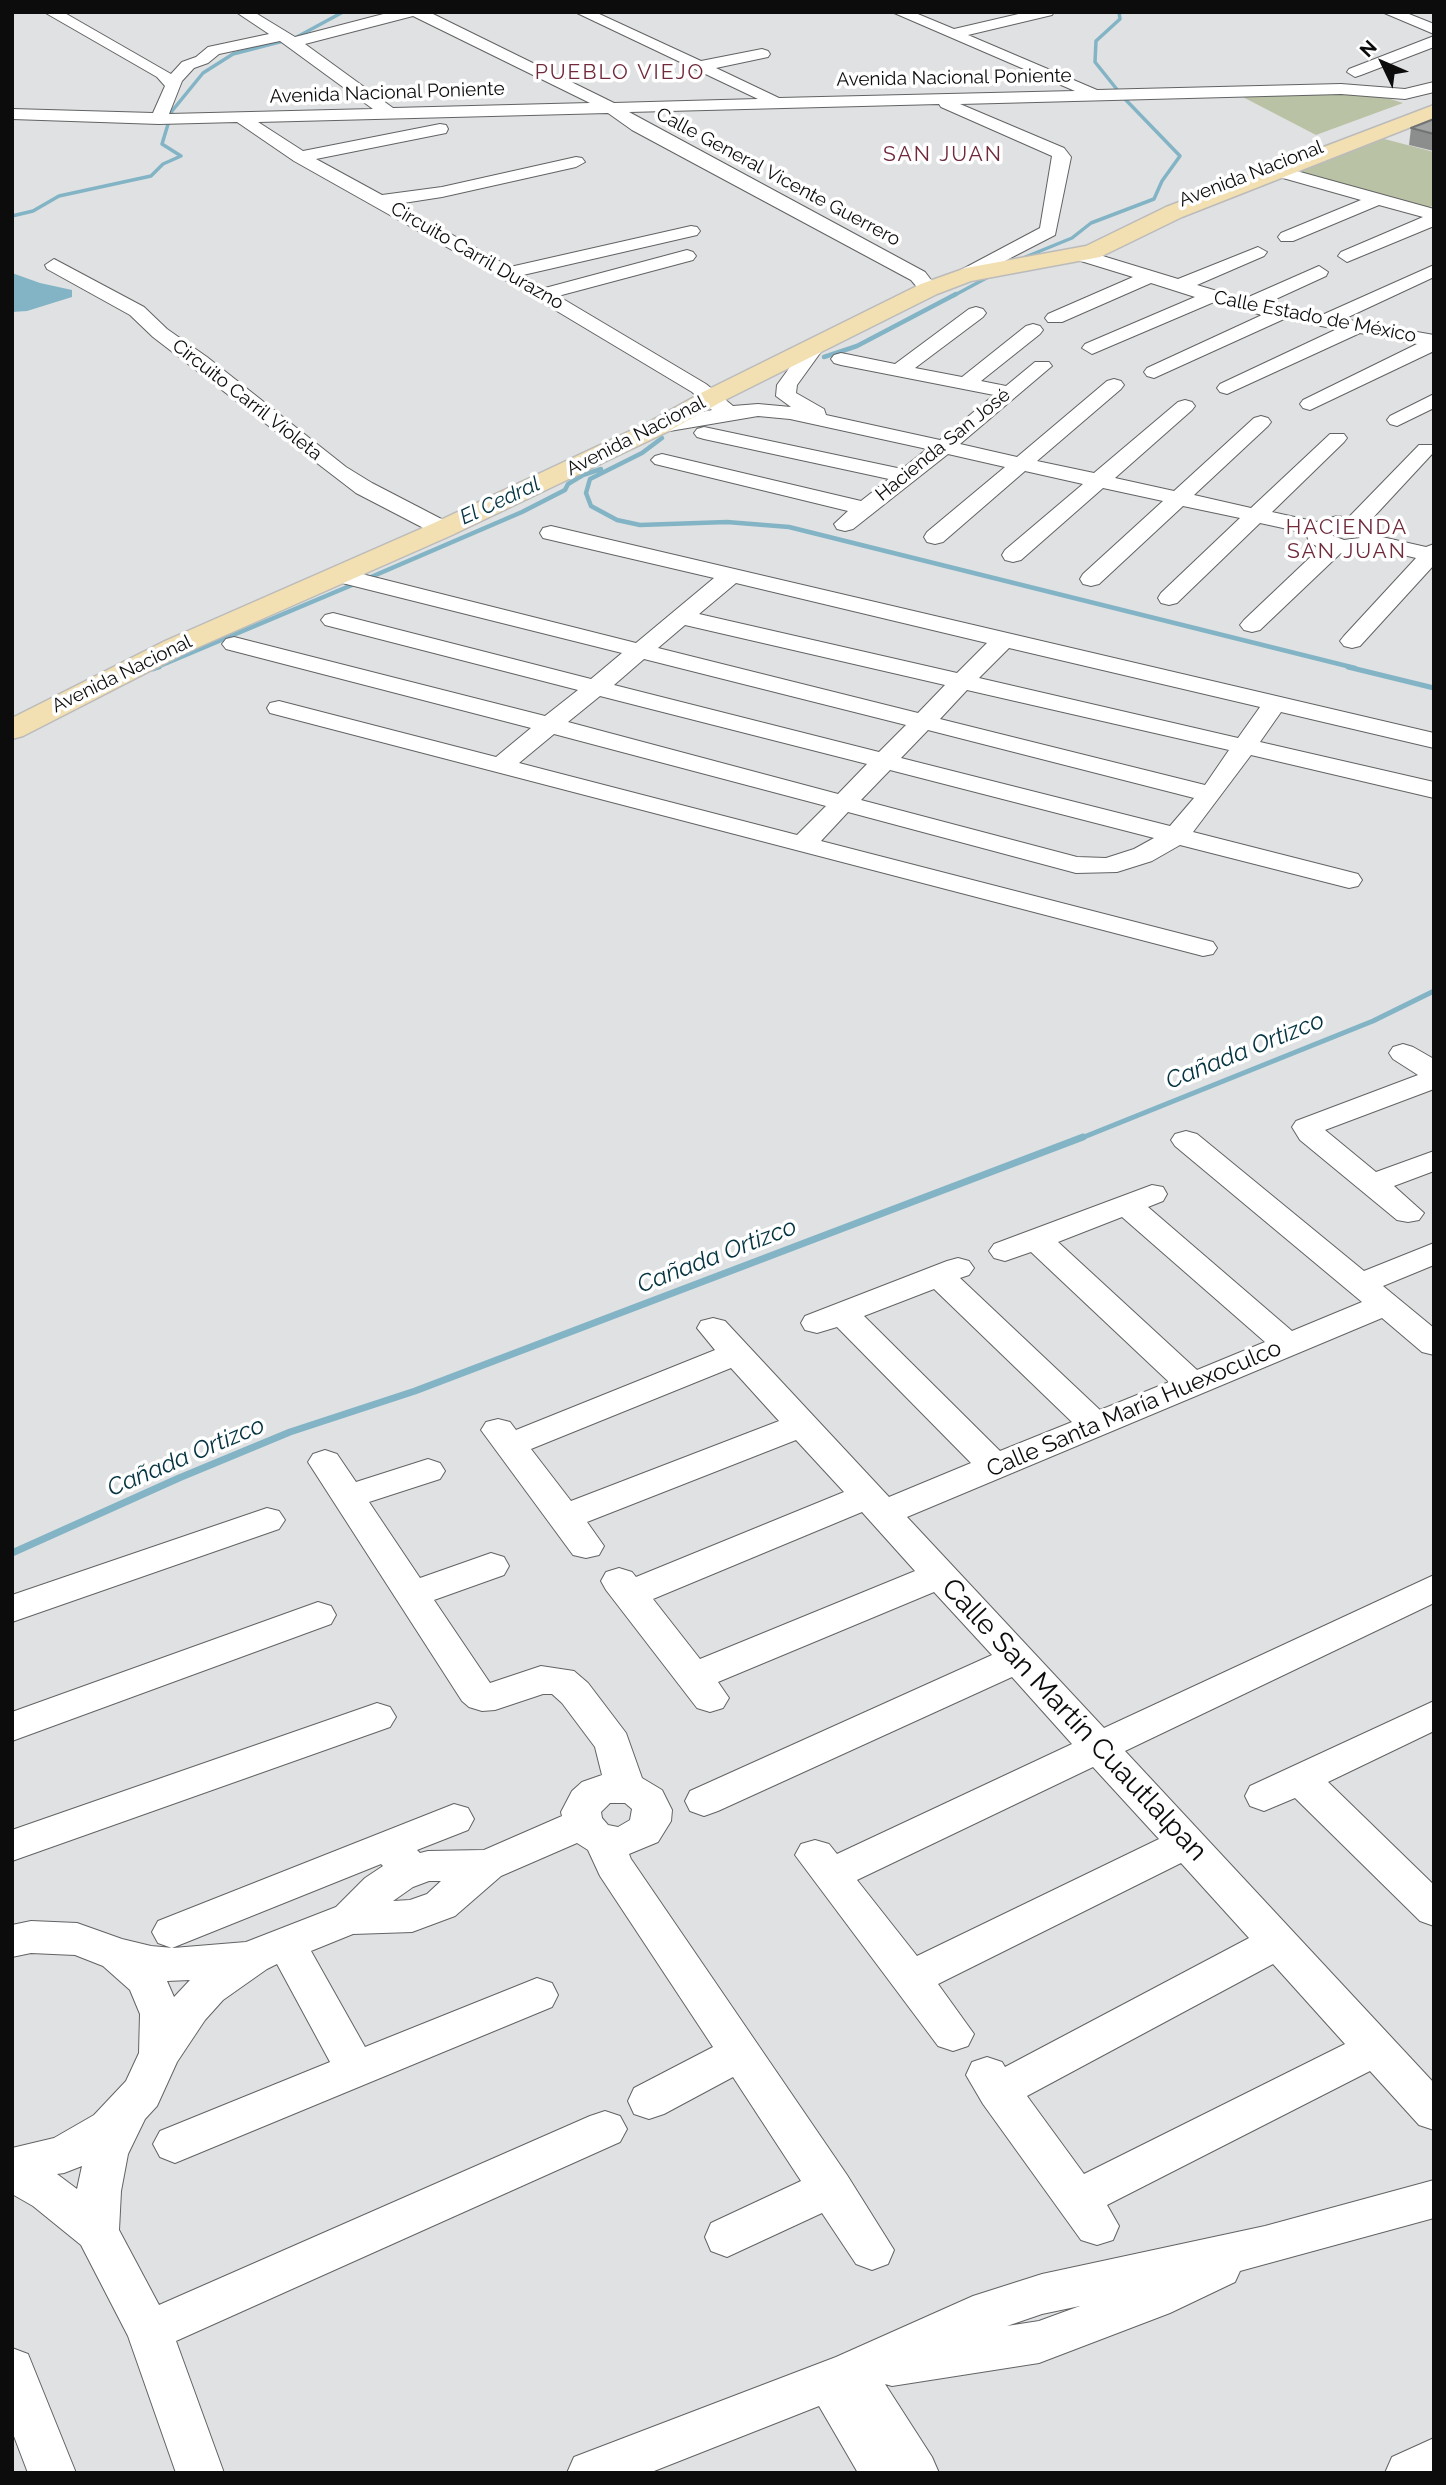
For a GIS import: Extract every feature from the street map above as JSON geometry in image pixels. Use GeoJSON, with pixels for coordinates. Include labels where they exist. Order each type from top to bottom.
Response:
{"type":"FeatureCollection","features":[{"type":"Feature","properties":{"kind":"main road","name":"Avenida Nacional"},"geometry":{"type":"LineString","coordinates":[[1077,254],[1076,249],[1083,245],[1271,169],[1431,112]]}},
{"type":"Feature","properties":{"kind":"main road","name":"Avenida Nacional"},"geometry":{"type":"LineString","coordinates":[[12,730],[162,653],[443,529],[658,427],[720,405],[749,380],[929,289],[966,275],[1092,252],[1271,169]]}},
{"type":"Feature","properties":{"kind":"main road"},"geometry":{"type":"LineString","coordinates":[[1108,243],[1104,250],[1107,259],[1118,267]]}},
{"type":"Feature","properties":{"kind":"street"},"geometry":{"type":"LineString","coordinates":[[51,12],[163,74],[173,86]]}},
{"type":"Feature","properties":{"kind":"street"},"geometry":{"type":"LineString","coordinates":[[243,12],[287,39],[390,114]]}},
{"type":"Feature","properties":{"kind":"street"},"geometry":{"type":"LineString","coordinates":[[159,120],[174,80],[188,65],[202,60],[215,50],[287,39],[410,12]]}},
{"type":"Feature","properties":{"kind":"street","name":"Calle General Vicente Guerrero"},"geometry":{"type":"LineString","coordinates":[[417,12],[612,108],[638,126],[918,276],[929,289]]}},
{"type":"Feature","properties":{"kind":"street"},"geometry":{"type":"LineString","coordinates":[[582,12],[779,103]]}},
{"type":"Feature","properties":{"kind":"street"},"geometry":{"type":"LineString","coordinates":[[899,12],[1100,95]]}},
{"type":"Feature","properties":{"kind":"street"},"geometry":{"type":"LineString","coordinates":[[953,34],[1047,12]]}},
{"type":"Feature","properties":{"kind":"street"},"geometry":{"type":"LineString","coordinates":[[1389,12],[1434,29]]}},
{"type":"Feature","properties":{"kind":"street"},"geometry":{"type":"LineString","coordinates":[[1434,41],[1355,72],[1367,77],[1360,91],[1405,94],[1434,87]]}},
{"type":"Feature","properties":{"kind":"street"},"geometry":{"type":"LineString","coordinates":[[700,66],[762,54]]}},
{"type":"Feature","properties":{"kind":"street","name":"Avenida Nacional Poniente"},"geometry":{"type":"LineString","coordinates":[[12,114],[159,120],[1135,94],[1360,91]]}},
{"type":"Feature","properties":{"kind":"street"},"geometry":{"type":"LineString","coordinates":[[937,99],[1062,156],[1049,231],[966,275]]}},
{"type":"Feature","properties":{"kind":"street","name":"Circuito Carril Durazno"},"geometry":{"type":"LineString","coordinates":[[241,118],[300,158],[508,273],[720,405]]}},
{"type":"Feature","properties":{"kind":"street"},"geometry":{"type":"LineString","coordinates":[[300,158],[440,129]]}},
{"type":"Feature","properties":{"kind":"street"},"geometry":{"type":"LineString","coordinates":[[380,201],[443,192],[576,162]]}},
{"type":"Feature","properties":{"kind":"street"},"geometry":{"type":"LineString","coordinates":[[1271,169],[1434,217]]}},
{"type":"Feature","properties":{"kind":"street"},"geometry":{"type":"LineString","coordinates":[[1287,237],[1382,200]]}},
{"type":"Feature","properties":{"kind":"street"},"geometry":{"type":"LineString","coordinates":[[1347,256],[1434,217]]}},
{"type":"Feature","properties":{"kind":"street"},"geometry":{"type":"LineString","coordinates":[[508,273],[691,231]]}},
{"type":"Feature","properties":{"kind":"street"},"geometry":{"type":"LineString","coordinates":[[1179,286],[1258,252]]}},
{"type":"Feature","properties":{"kind":"street","name":"Calle Estado de México"},"geometry":{"type":"LineString","coordinates":[[1077,254],[1245,306],[1434,342]]}},
{"type":"Feature","properties":{"kind":"street"},"geometry":{"type":"LineString","coordinates":[[543,294],[687,256]]}},
{"type":"Feature","properties":{"kind":"street","name":"Circuito Carril Violeta"},"geometry":{"type":"LineString","coordinates":[[54,265],[137,312],[160,333],[364,488],[443,529]]}},
{"type":"Feature","properties":{"kind":"street"},"geometry":{"type":"LineString","coordinates":[[1326,320],[1434,270]]}},
{"type":"Feature","properties":{"kind":"street"},"geometry":{"type":"LineString","coordinates":[[1245,306],[1319,272]]}},
{"type":"Feature","properties":{"kind":"street"},"geometry":{"type":"LineString","coordinates":[[1055,318],[1149,276]]}},
{"type":"Feature","properties":{"kind":"street"},"geometry":{"type":"LineString","coordinates":[[1092,348],[1210,297]]}},
{"type":"Feature","properties":{"kind":"street"},"geometry":{"type":"LineString","coordinates":[[899,370],[976,313]]}},
{"type":"Feature","properties":{"kind":"street"},"geometry":{"type":"LineString","coordinates":[[1154,372],[1281,313]]}},
{"type":"Feature","properties":{"kind":"street"},"geometry":{"type":"LineString","coordinates":[[1405,335],[1434,321]]}},
{"type":"Feature","properties":{"kind":"street"},"geometry":{"type":"LineString","coordinates":[[1227,388],[1359,326]]}},
{"type":"Feature","properties":{"kind":"street"},"geometry":{"type":"LineString","coordinates":[[965,384],[1033,330]]}},
{"type":"Feature","properties":{"kind":"street"},"geometry":{"type":"LineString","coordinates":[[1310,404],[1434,342]]}},
{"type":"Feature","properties":{"kind":"street"},"geometry":{"type":"LineString","coordinates":[[758,410],[755,403],[762,398],[787,390],[813,349]]}},
{"type":"Feature","properties":{"kind":"street"},"geometry":{"type":"LineString","coordinates":[[841,359],[1008,392]]}},
{"type":"Feature","properties":{"kind":"street","name":"Hacienda San José"},"geometry":{"type":"LineString","coordinates":[[845,524],[1042,366]]}},
{"type":"Feature","properties":{"kind":"street"},"geometry":{"type":"LineString","coordinates":[[749,380],[787,390],[803,407],[841,423]]}},
{"type":"Feature","properties":{"kind":"street"},"geometry":{"type":"LineString","coordinates":[[935,537],[1114,385]]}},
{"type":"Feature","properties":{"kind":"street"},"geometry":{"type":"LineString","coordinates":[[1396,420],[1434,401]]}},
{"type":"Feature","properties":{"kind":"street"},"geometry":{"type":"LineString","coordinates":[[720,405],[841,423],[1318,529],[1337,523],[1354,525],[1371,533],[1371,541]]}},
{"type":"Feature","properties":{"kind":"street"},"geometry":{"type":"LineString","coordinates":[[1013,555],[1185,406]]}},
{"type":"Feature","properties":{"kind":"street"},"geometry":{"type":"LineString","coordinates":[[1091,579],[1261,422]]}},
{"type":"Feature","properties":{"kind":"street"},"geometry":{"type":"LineString","coordinates":[[704,433],[905,476]]}},
{"type":"Feature","properties":{"kind":"street"},"geometry":{"type":"LineString","coordinates":[[1169,598],[1337,438]]}},
{"type":"Feature","properties":{"kind":"street"},"geometry":{"type":"LineString","coordinates":[[1354,525],[1426,449]]}},
{"type":"Feature","properties":{"kind":"street"},"geometry":{"type":"LineString","coordinates":[[662,460],[864,508]]}},
{"type":"Feature","properties":{"kind":"street"},"geometry":{"type":"LineString","coordinates":[[1318,529],[1316,533],[1321,540],[1335,546],[1352,547],[1371,541],[1433,553]]}},
{"type":"Feature","properties":{"kind":"street"},"geometry":{"type":"LineString","coordinates":[[551,533],[1434,741]]}},
{"type":"Feature","properties":{"kind":"street"},"geometry":{"type":"LineString","coordinates":[[1252,625],[1335,546]]}},
{"type":"Feature","properties":{"kind":"street"},"geometry":{"type":"LineString","coordinates":[[1352,641],[1433,553]]}},
{"type":"Feature","properties":{"kind":"street"},"geometry":{"type":"LineString","coordinates":[[338,575],[1211,794]]}},
{"type":"Feature","properties":{"kind":"street"},"geometry":{"type":"LineString","coordinates":[[500,766],[732,575]]}},
{"type":"Feature","properties":{"kind":"street"},"geometry":{"type":"LineString","coordinates":[[384,657],[453,605]]}},
{"type":"Feature","properties":{"kind":"street"},"geometry":{"type":"LineString","coordinates":[[681,617],[1434,790]]}},
{"type":"Feature","properties":{"kind":"street"},"geometry":{"type":"LineString","coordinates":[[333,621],[384,657],[550,725],[1076,865],[1108,866],[1143,855],[1176,836],[1211,794],[1275,703]]}},
{"type":"Feature","properties":{"kind":"street"},"geometry":{"type":"LineString","coordinates":[[803,844],[1004,639]]}},
{"type":"Feature","properties":{"kind":"street"},"geometry":{"type":"LineString","coordinates":[[555,677],[597,640]]}},
{"type":"Feature","properties":{"kind":"street"},"geometry":{"type":"LineString","coordinates":[[234,644],[384,657],[555,677],[1349,880]]}},
{"type":"Feature","properties":{"kind":"street"},"geometry":{"type":"LineString","coordinates":[[279,708],[1203,948]]}},
{"type":"Feature","properties":{"kind":"street"},"geometry":{"type":"LineString","coordinates":[[1403,1053],[1434,1072]]}},
{"type":"Feature","properties":{"kind":"street"},"geometry":{"type":"LineString","coordinates":[[1408,1213],[1311,1134],[1307,1127],[1434,1079]]}},
{"type":"Feature","properties":{"kind":"street"},"geometry":{"type":"LineString","coordinates":[[1186,1140],[1434,1345]]}},
{"type":"Feature","properties":{"kind":"street"},"geometry":{"type":"LineString","coordinates":[[1374,1183],[1434,1160]]}},
{"type":"Feature","properties":{"kind":"street"},"geometry":{"type":"LineString","coordinates":[[1005,1251],[1139,1199],[1288,1345]]}},
{"type":"Feature","properties":{"kind":"street"},"geometry":{"type":"LineString","coordinates":[[1036,1239],[1193,1385]]}},
{"type":"Feature","properties":{"kind":"street","name":"Calle Santa María Huexoculco"},"geometry":{"type":"LineString","coordinates":[[940,1575],[702,1687],[624,1588],[995,1467],[1288,1345],[1372,1295],[1434,1253]]}},
{"type":"Feature","properties":{"kind":"street"},"geometry":{"type":"LineString","coordinates":[[995,1467],[829,1318],[948,1272],[1095,1425]]}},
{"type":"Feature","properties":{"kind":"street","name":"Calle San Martín Cuautlalpan"},"geometry":{"type":"LineString","coordinates":[[564,1517],[503,1437],[724,1341],[1434,2112]]}},
{"type":"Feature","properties":{"kind":"street"},"geometry":{"type":"LineString","coordinates":[[586,1546],[564,1517],[802,1424]]}},
{"type":"Feature","properties":{"kind":"street"},"geometry":{"type":"LineString","coordinates":[[325,1462],[475,1691],[482,1697],[495,1696],[541,1680],[561,1681],[575,1693],[614,1742],[625,1787]]}},
{"type":"Feature","properties":{"kind":"street"},"geometry":{"type":"LineString","coordinates":[[348,1497],[428,1471]]}},
{"type":"Feature","properties":{"kind":"street"},"geometry":{"type":"LineString","coordinates":[[12,1609],[267,1520]]}},
{"type":"Feature","properties":{"kind":"street"},"geometry":{"type":"LineString","coordinates":[[412,1594],[491,1566]]}},
{"type":"Feature","properties":{"kind":"street"},"geometry":{"type":"LineString","coordinates":[[953,2034],[823,1865],[1098,1747],[1434,1588]]}},
{"type":"Feature","properties":{"kind":"street"},"geometry":{"type":"LineString","coordinates":[[12,1727],[318,1615]]}},
{"type":"Feature","properties":{"kind":"street"},"geometry":{"type":"LineString","coordinates":[[704,1801],[1017,1659]]}},
{"type":"Feature","properties":{"kind":"street"},"geometry":{"type":"LineString","coordinates":[[12,1846],[377,1717]]}},
{"type":"Feature","properties":{"kind":"street"},"geometry":{"type":"LineString","coordinates":[[1264,1796],[1427,1729]]}},
{"type":"Feature","properties":{"kind":"street"},"geometry":{"type":"LineString","coordinates":[[1300,1779],[1434,1910]]}},
{"type":"Feature","properties":{"kind":"street"},"geometry":{"type":"LineString","coordinates":[[400,1858],[428,1866],[487,1865],[594,1832],[618,1842],[633,1838],[644,1831],[651,1821],[652,1810],[648,1800],[625,1787],[610,1788],[596,1792],[586,1801],[581,1812],[594,1832],[614,1865],[872,2250]]}},
{"type":"Feature","properties":{"kind":"street"},"geometry":{"type":"LineString","coordinates":[[172,1932],[400,1858],[454,1819]]}},
{"type":"Feature","properties":{"kind":"street"},"geometry":{"type":"LineString","coordinates":[[909,1979],[1187,1843]]}},
{"type":"Feature","properties":{"kind":"street"},"geometry":{"type":"LineString","coordinates":[[350,1918],[379,1889],[400,1875],[400,1858]]}},
{"type":"Feature","properties":{"kind":"street"},"geometry":{"type":"LineString","coordinates":[[12,2167],[64,2154],[109,2128],[142,2093],[160,2053],[183,2017],[208,1988],[269,1950],[350,1918],[412,1916],[431,1909],[461,1890],[487,1865]]}},
{"type":"Feature","properties":{"kind":"street"},"geometry":{"type":"LineString","coordinates":[[19,1935],[77,1939],[151,1964],[173,1965],[269,1950]]}},
{"type":"Feature","properties":{"kind":"street"},"geometry":{"type":"LineString","coordinates":[[1278,1942],[992,2083],[1087,2212],[1376,2048]]}},
{"type":"Feature","properties":{"kind":"street"},"geometry":{"type":"LineString","coordinates":[[269,1950],[356,2070]]}},
{"type":"Feature","properties":{"kind":"street"},"geometry":{"type":"LineString","coordinates":[[117,1954],[146,1980],[161,2014],[160,2053]]}},
{"type":"Feature","properties":{"kind":"street"},"geometry":{"type":"LineString","coordinates":[[175,2144],[537,1995]]}},
{"type":"Feature","properties":{"kind":"street"},"geometry":{"type":"LineString","coordinates":[[649,2101],[740,2053]]}},
{"type":"Feature","properties":{"kind":"street"},"geometry":{"type":"LineString","coordinates":[[97,2231],[99,2190],[106,2154],[128,2108]]}},
{"type":"Feature","properties":{"kind":"street"},"geometry":{"type":"LineString","coordinates":[[149,2331],[605,2129]]}},
{"type":"Feature","properties":{"kind":"street"},"geometry":{"type":"LineString","coordinates":[[12,2175],[26,2178],[38,2185],[97,2231],[149,2331],[200,2473]]}},
{"type":"Feature","properties":{"kind":"street"},"geometry":{"type":"LineString","coordinates":[[727,2236],[831,2188]]}},
{"type":"Feature","properties":{"kind":"street"},"geometry":{"type":"LineString","coordinates":[[590,2471],[841,2376],[1039,2342],[1154,2299],[1265,2246],[1434,2199]]}},
{"type":"Feature","properties":{"kind":"street"},"geometry":{"type":"LineString","coordinates":[[12,2369],[52,2473]]}},
{"type":"Feature","properties":{"kind":"street"},"geometry":{"type":"LineString","coordinates":[[841,2376],[885,2473]]}},
{"type":"Feature","properties":{"kind":"street"},"geometry":{"type":"LineString","coordinates":[[841,2376],[915,2473]]}},
{"type":"Feature","properties":{"kind":"street"},"geometry":{"type":"LineString","coordinates":[[1409,2473],[1434,2460]]}},
{"type":"Feature","properties":{"kind":"green space"},"geometry":{"type":"Polygon","coordinates":[[[1340,92],[1384,97],[1403,103],[1316,135],[1239,95],[1340,92]]]}},
{"type":"Feature","properties":{"kind":"green space"},"geometry":{"type":"Polygon","coordinates":[[[1377,137],[1434,152],[1434,205],[1426,209],[1293,171],[1377,137]]]}},
{"type":"Feature","properties":{"kind":"water"},"geometry":{"type":"Polygon","coordinates":[[[12,273],[72,290],[72,297],[27,311],[12,312],[12,273]]]}},
{"type":"Feature","properties":{"kind":"building"},"geometry":{"type":"Polygon","coordinates":[[[1434,119],[1434,134],[1411,128],[1434,119]]]}},
{"type":"Feature","properties":{"kind":"waterway"},"geometry":{"type":"LineString","coordinates":[[12,216],[33,211],[59,196],[151,176],[163,164],[181,156],[162,144],[172,111],[203,73],[233,54],[295,38],[343,12]]}},
{"type":"Feature","properties":{"kind":"waterway"},"geometry":{"type":"LineString","coordinates":[[1023,258],[1072,238],[1091,223],[1154,199],[1162,181],[1180,156],[1123,97],[1095,62],[1096,41],[1120,19],[1119,12]]}},
{"type":"Feature","properties":{"kind":"waterway"},"geometry":{"type":"LineString","coordinates":[[953,296],[992,275]]}},
{"type":"Feature","properties":{"kind":"waterway"},"geometry":{"type":"LineString","coordinates":[[824,357],[857,346],[956,294]]}},
{"type":"Feature","properties":{"kind":"waterway"},"geometry":{"type":"LineString","coordinates":[[662,438],[642,453],[590,479],[586,493],[591,506],[617,520],[640,525],[727,522],[789,527],[1355,668]]}},
{"type":"Feature","properties":{"kind":"waterway","name":"El Cedral"},"geometry":{"type":"LineString","coordinates":[[371,577],[522,512],[565,490],[568,484],[583,475],[601,469]]}},
{"type":"Feature","properties":{"kind":"waterway","name":"El Cedral"},"geometry":{"type":"LineString","coordinates":[[155,668],[352,585]]}},
{"type":"Feature","properties":{"kind":"waterway","name":"El Cedral"},"geometry":{"type":"LineString","coordinates":[[153,669],[159,667]]}},
{"type":"Feature","properties":{"kind":"waterway"},"geometry":{"type":"LineString","coordinates":[[1348,667],[1434,688]]}},
{"type":"Feature","properties":{"kind":"waterway","name":"Cañada Ortizco"},"geometry":{"type":"LineString","coordinates":[[1079,1139],[1373,1021],[1434,991]]}},
{"type":"Feature","properties":{"kind":"waterway","name":"Cañada Ortizco"},"geometry":{"type":"LineString","coordinates":[[12,1553],[179,1478],[290,1432],[415,1391],[1083,1137]]}},
{"type":"Feature","properties":{"kind":"district","name":"PUEBLO VIEJO"},"geometry":{"type":"Point","coordinates":[620,73]}},
{"type":"Feature","properties":{"kind":"district","name":"SAN JUAN"},"geometry":{"type":"Point","coordinates":[943,155]}},
{"type":"Feature","properties":{"kind":"district","name":"HACIENDA SAN JUAN"},"geometry":{"type":"Point","coordinates":[1347,540]}}]}
